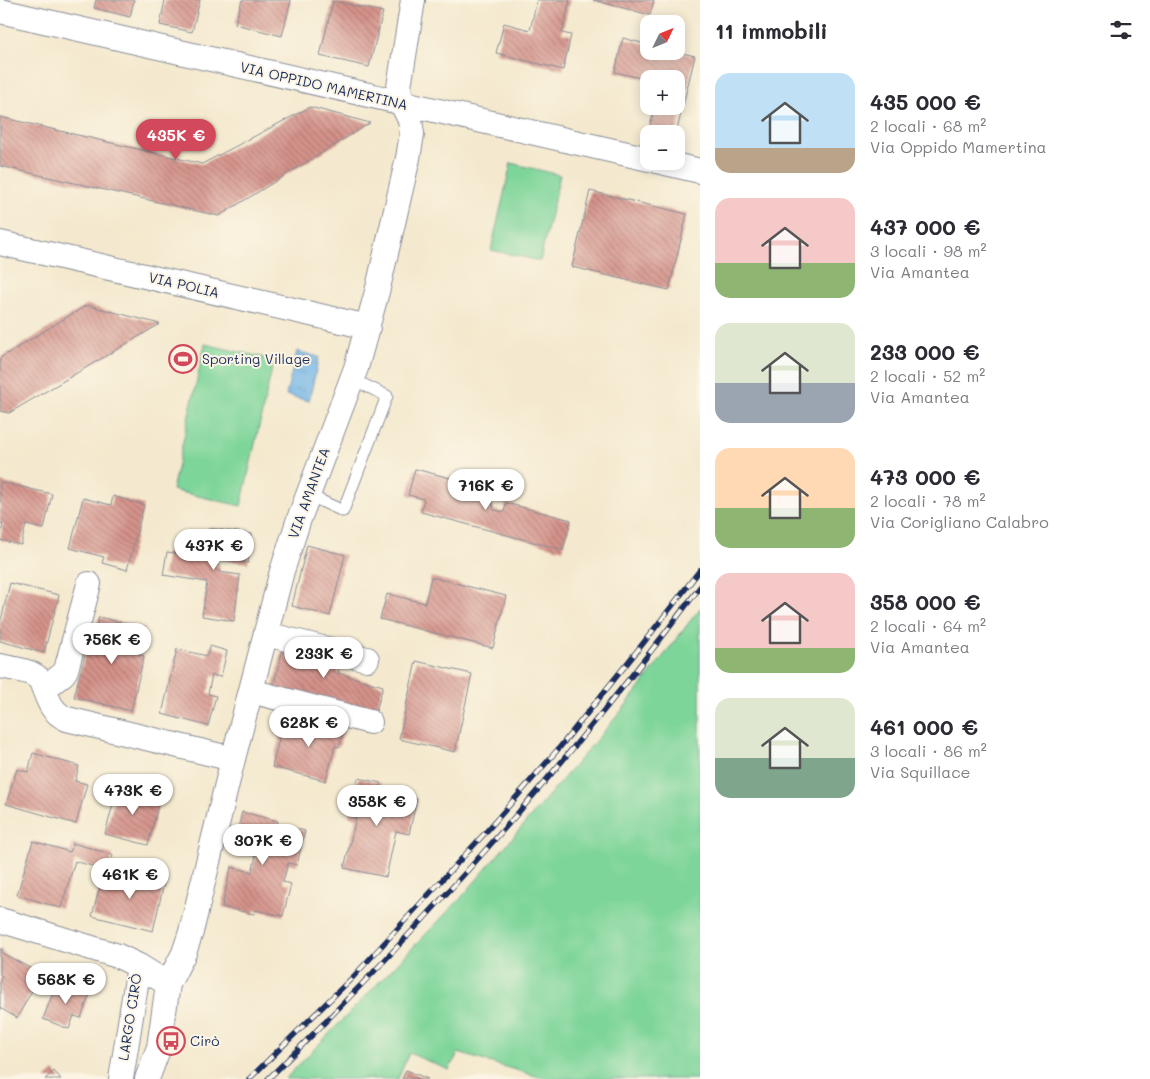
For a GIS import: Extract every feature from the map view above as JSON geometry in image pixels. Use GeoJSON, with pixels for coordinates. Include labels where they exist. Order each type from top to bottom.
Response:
{"type":"FeatureCollection","features":[{"type":"Feature","properties":{"kind":"street","name":"VIA AMANTEA"},"geometry":{"type":"LineString","coordinates":[[168,984],[188,943],[250,691],[288,552],[352,380],[368,327],[412,134],[410,120],[399,93],[399,81],[413,0]]}},
{"type":"Feature","properties":{"kind":"street","name":"VIA OPPIDO MAMERTINA"},"geometry":{"type":"LineString","coordinates":[[0,11],[640,157]]}},
{"type":"Feature","properties":{"kind":"street"},"geometry":{"type":"LineString","coordinates":[[685,168],[700,171]]}},
{"type":"Feature","properties":{"kind":"street","name":"VIA POLIA"},"geometry":{"type":"LineString","coordinates":[[0,242],[368,327]]}},
{"type":"Feature","properties":{"kind":"street"},"geometry":{"type":"LineString","coordinates":[[44,689],[63,674],[68,666],[89,584]]}},
{"type":"Feature","properties":{"kind":"street"},"geometry":{"type":"LineString","coordinates":[[266,634],[368,659]]}},
{"type":"Feature","properties":{"kind":"street"},"geometry":{"type":"LineString","coordinates":[[0,666],[35,675],[39,679],[53,710],[67,719],[233,759]]}},
{"type":"Feature","properties":{"kind":"street"},"geometry":{"type":"LineString","coordinates":[[250,691],[370,722]]}},
{"type":"Feature","properties":{"kind":"street"},"geometry":{"type":"LineString","coordinates":[[0,920],[106,952],[139,966]]}},
{"type":"Feature","properties":{"kind":"street","name":"LARGO CIRÒ"},"geometry":{"type":"LineString","coordinates":[[121,1079],[139,966],[168,984]]}},
{"type":"Feature","properties":{"kind":"street"},"geometry":{"type":"LineString","coordinates":[[147,1079],[158,1047],[168,984]]}},
{"type":"Feature","properties":{"kind":"lane"},"geometry":{"type":"LineString","coordinates":[[308,495],[343,511],[381,414],[387,396],[352,380]]}},
{"type":"Feature","properties":{"kind":"green space"},"geometry":{"type":"Polygon","coordinates":[[[511,163],[560,175],[540,261],[491,250],[511,163]]]}},
{"type":"Feature","properties":{"kind":"green space"},"geometry":{"type":"Polygon","coordinates":[[[205,344],[274,360],[241,506],[172,490],[205,344]]]}},
{"type":"Feature","properties":{"kind":"green space"},"geometry":{"type":"Polygon","coordinates":[[[700,608],[700,1079],[546,1079],[458,1053],[449,1070],[409,1053],[398,1079],[285,1079],[460,899],[623,709],[700,608]]]}},
{"type":"Feature","properties":{"kind":"water"},"geometry":{"type":"Polygon","coordinates":[[[297,351],[319,357],[309,401],[286,395],[297,351]]]}},
{"type":"Feature","properties":{"kind":"building"},"geometry":{"type":"Polygon","coordinates":[[[96,0],[134,0],[130,17],[94,8],[96,0]]]}},
{"type":"Feature","properties":{"kind":"building"},"geometry":{"type":"Polygon","coordinates":[[[165,0],[200,0],[192,32],[160,25],[165,0]]]}},
{"type":"Feature","properties":{"kind":"building"},"geometry":{"type":"Polygon","coordinates":[[[242,0],[291,0],[282,36],[235,24],[242,0]]]}},
{"type":"Feature","properties":{"kind":"building"},"geometry":{"type":"Polygon","coordinates":[[[537,0],[570,0],[562,33],[571,35],[563,70],[496,53],[504,23],[530,30],[537,0]]]}},
{"type":"Feature","properties":{"kind":"building"},"geometry":{"type":"Polygon","coordinates":[[[593,0],[654,0],[650,15],[593,0]]]}},
{"type":"Feature","properties":{"kind":"building"},"geometry":{"type":"Polygon","coordinates":[[[333,1],[383,12],[369,67],[320,56],[333,1]]]}},
{"type":"Feature","properties":{"kind":"building"},"geometry":{"type":"Polygon","coordinates":[[[623,38],[640,43],[640,60],[685,60],[685,54],[695,56],[685,97],[685,70],[640,70],[640,78],[615,72],[623,38]]]}},
{"type":"Feature","properties":{"kind":"building"},"geometry":{"type":"Polygon","coordinates":[[[310,107],[370,123],[219,216],[0,166],[0,117],[202,164],[310,107]]]}},
{"type":"Feature","properties":{"kind":"building"},"geometry":{"type":"Polygon","coordinates":[[[653,115],[681,115],[678,125],[650,125],[653,115]]]}},
{"type":"Feature","properties":{"kind":"building"},"geometry":{"type":"Polygon","coordinates":[[[590,191],[687,214],[669,290],[572,267],[590,191]]]}},
{"type":"Feature","properties":{"kind":"building"},"geometry":{"type":"Polygon","coordinates":[[[87,305],[160,324],[9,413],[0,411],[0,358],[87,305]]]}},
{"type":"Feature","properties":{"kind":"building"},"geometry":{"type":"Polygon","coordinates":[[[415,469],[478,485],[475,499],[485,497],[493,504],[494,510],[504,512],[506,503],[571,520],[563,550],[421,512],[424,499],[408,495],[415,469]]]}},
{"type":"Feature","properties":{"kind":"building"},"geometry":{"type":"Polygon","coordinates":[[[0,482],[52,494],[44,529],[26,525],[21,545],[0,540],[3,523],[0,523],[0,482]]]}},
{"type":"Feature","properties":{"kind":"building"},"geometry":{"type":"Polygon","coordinates":[[[113,496],[144,505],[127,570],[102,563],[104,557],[70,548],[83,498],[111,505],[113,496]]]}},
{"type":"Feature","properties":{"kind":"building"},"geometry":{"type":"Polygon","coordinates":[[[209,528],[252,534],[248,563],[216,559],[215,565],[220,566],[219,572],[240,575],[234,621],[202,616],[207,582],[163,575],[167,552],[205,558],[209,528]]]}},
{"type":"Feature","properties":{"kind":"building"},"geometry":{"type":"Polygon","coordinates":[[[307,545],[345,555],[330,616],[292,606],[307,545]]]}},
{"type":"Feature","properties":{"kind":"building"},"geometry":{"type":"Polygon","coordinates":[[[431,577],[506,596],[493,648],[380,619],[387,594],[425,603],[431,577]]]}},
{"type":"Feature","properties":{"kind":"building"},"geometry":{"type":"Polygon","coordinates":[[[10,583],[59,595],[44,653],[0,641],[0,624],[10,583]]]}},
{"type":"Feature","properties":{"kind":"building"},"geometry":{"type":"Polygon","coordinates":[[[99,617],[145,628],[138,654],[144,656],[131,711],[74,697],[86,651],[90,652],[99,617]]]}},
{"type":"Feature","properties":{"kind":"building"},"geometry":{"type":"Polygon","coordinates":[[[285,641],[342,657],[338,673],[383,686],[375,715],[273,687],[285,641]]]}},
{"type":"Feature","properties":{"kind":"building"},"geometry":{"type":"Polygon","coordinates":[[[210,646],[227,651],[221,677],[212,675],[208,694],[216,696],[208,726],[162,714],[177,649],[207,656],[210,646]]]}},
{"type":"Feature","properties":{"kind":"building"},"geometry":{"type":"Polygon","coordinates":[[[416,661],[472,674],[455,752],[399,739],[416,661]]]}},
{"type":"Feature","properties":{"kind":"building"},"geometry":{"type":"Polygon","coordinates":[[[310,715],[345,725],[339,747],[335,746],[326,781],[272,767],[282,727],[295,731],[296,727],[306,730],[310,715]]]}},
{"type":"Feature","properties":{"kind":"building"},"geometry":{"type":"Polygon","coordinates":[[[33,753],[79,766],[75,781],[87,784],[76,824],[6,804],[17,769],[28,772],[33,753]]]}},
{"type":"Feature","properties":{"kind":"building"},"geometry":{"type":"Polygon","coordinates":[[[358,778],[381,783],[379,790],[417,799],[409,834],[396,831],[386,877],[344,868],[356,818],[349,816],[358,778]]]}},
{"type":"Feature","properties":{"kind":"building"},"geometry":{"type":"Polygon","coordinates":[[[118,786],[160,798],[148,845],[105,834],[118,786]]]}},
{"type":"Feature","properties":{"kind":"building"},"geometry":{"type":"Polygon","coordinates":[[[242,812],[278,821],[277,824],[305,831],[297,865],[288,863],[283,882],[291,884],[283,916],[255,910],[254,914],[222,907],[231,867],[252,872],[256,856],[233,850],[242,812]]]}},
{"type":"Feature","properties":{"kind":"building"},"geometry":{"type":"Polygon","coordinates":[[[33,841],[70,852],[73,843],[113,855],[108,871],[75,861],[61,908],[17,895],[33,841]]]}},
{"type":"Feature","properties":{"kind":"building"},"geometry":{"type":"Polygon","coordinates":[[[111,871],[142,879],[143,874],[165,879],[153,931],[92,916],[100,886],[107,888],[111,871]]]}},
{"type":"Feature","properties":{"kind":"building"},"geometry":{"type":"Polygon","coordinates":[[[0,949],[2,949],[2,953],[41,974],[17,1018],[0,1008],[0,980],[2,976],[0,975],[0,949]]]}},
{"type":"Feature","properties":{"kind":"building"},"geometry":{"type":"Polygon","coordinates":[[[58,980],[90,993],[81,1018],[74,1016],[69,1029],[43,1019],[58,980]]]}},
{"type":"Feature","properties":{"kind":"building"},"geometry":{"type":"Polygon","coordinates":[[[406,1070],[428,1079],[402,1079],[406,1070]]]}},
{"type":"Feature","properties":{"kind":"building"},"geometry":{"type":"Polygon","coordinates":[[[54,1071],[61,1079],[45,1079],[54,1071]]]}},
{"type":"Feature","properties":{"kind":"railway"},"geometry":{"type":"LineString","coordinates":[[249,1079],[354,976],[485,833],[560,747],[700,570]]}},
{"type":"Feature","properties":{"kind":"railway"},"geometry":{"type":"LineString","coordinates":[[268,1079],[383,962],[493,841],[599,716],[700,587]]}},
{"type":"Feature","properties":{"kind":"place","name":"Sporting Village"},"geometry":{"type":"Point","coordinates":[183,359]}},
{"type":"Feature","properties":{"kind":"place","name":"Cirò"},"geometry":{"type":"Point","coordinates":[171,1041]}}]}
